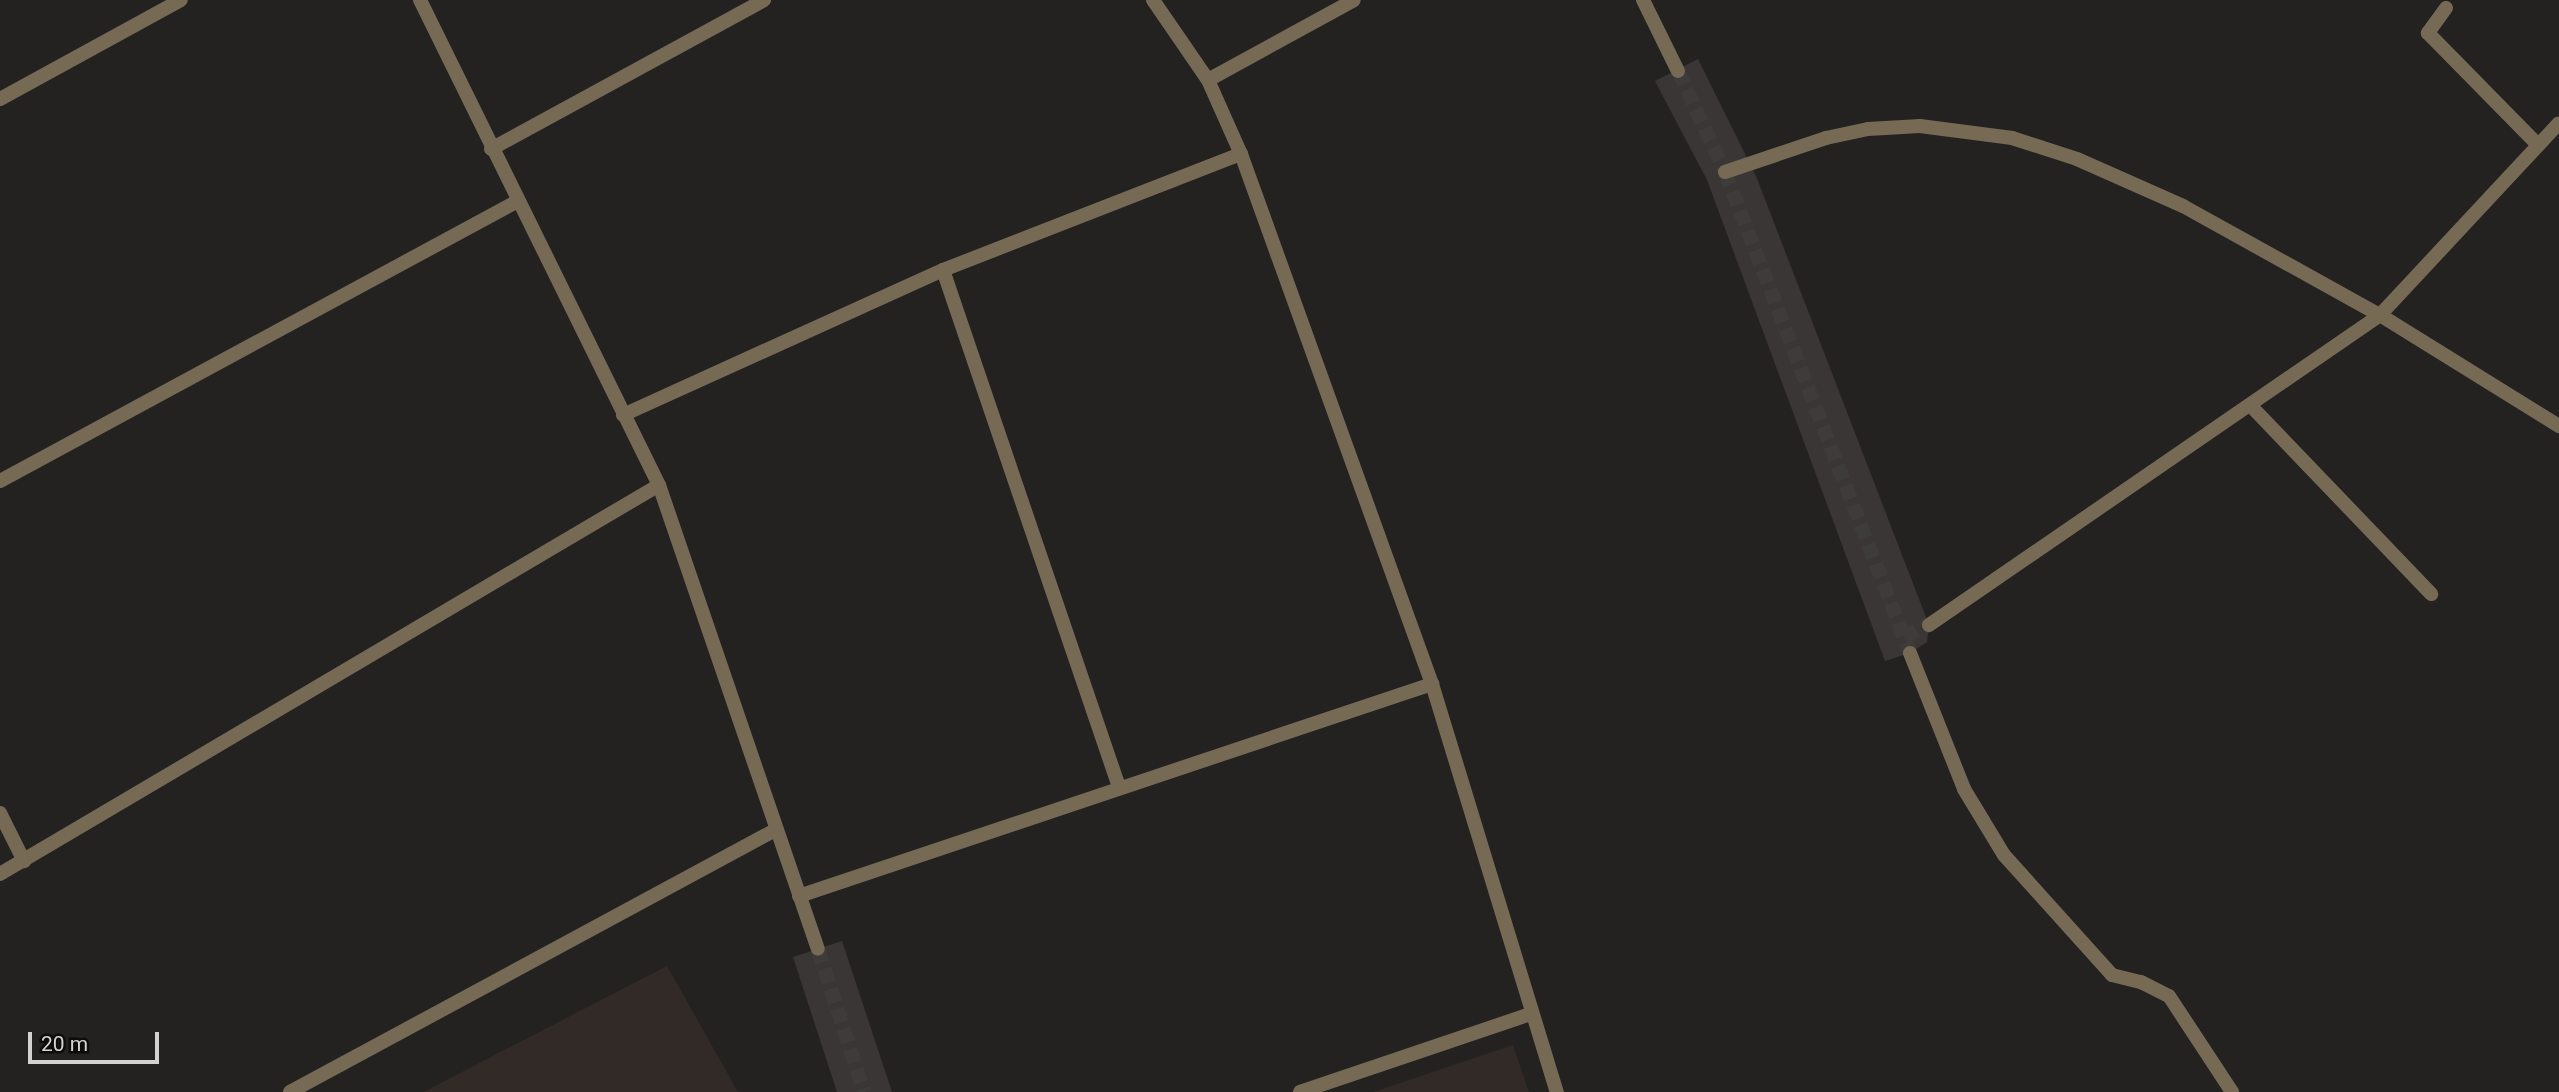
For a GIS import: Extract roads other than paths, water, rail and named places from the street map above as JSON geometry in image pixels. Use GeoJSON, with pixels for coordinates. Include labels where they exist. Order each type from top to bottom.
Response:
{"type":"FeatureCollection","features":[{"type":"Feature","properties":{"kind":"street"},"geometry":{"type":"LineString","coordinates":[[0,99],[181,0]]}},
{"type":"Feature","properties":{"kind":"street"},"geometry":{"type":"LineString","coordinates":[[420,0],[516,202],[659,485],[818,949]]}},
{"type":"Feature","properties":{"kind":"street"},"geometry":{"type":"LineString","coordinates":[[491,149],[764,0]]}},
{"type":"Feature","properties":{"kind":"street"},"geometry":{"type":"LineString","coordinates":[[1153,0],[1209,80],[1241,154],[1432,684],[1557,1092]]}},
{"type":"Feature","properties":{"kind":"street"},"geometry":{"type":"LineString","coordinates":[[1209,80],[1354,0]]}},
{"type":"Feature","properties":{"kind":"street"},"geometry":{"type":"LineString","coordinates":[[1643,0],[1678,71]]}},
{"type":"Feature","properties":{"kind":"street"},"geometry":{"type":"LineString","coordinates":[[2446,8],[2428,33],[2538,145]]}},
{"type":"Feature","properties":{"kind":"street"},"geometry":{"type":"LineString","coordinates":[[1929,625],[2380,315],[2559,122]]}},
{"type":"Feature","properties":{"kind":"street"},"geometry":{"type":"LineString","coordinates":[[1725,172],[1826,138],[1868,130],[1920,126],[2012,138],[2077,159],[2183,206],[2380,315],[2559,426]]}},
{"type":"Feature","properties":{"kind":"street"},"geometry":{"type":"LineString","coordinates":[[623,415],[943,270],[1241,154]]}},
{"type":"Feature","properties":{"kind":"street"},"geometry":{"type":"LineString","coordinates":[[0,481],[516,202]]}},
{"type":"Feature","properties":{"kind":"street"},"geometry":{"type":"LineString","coordinates":[[943,270],[1119,787]]}},
{"type":"Feature","properties":{"kind":"street"},"geometry":{"type":"LineString","coordinates":[[2250,405],[2431,594]]}},
{"type":"Feature","properties":{"kind":"street"},"geometry":{"type":"LineString","coordinates":[[0,874],[659,485]]}},
{"type":"Feature","properties":{"kind":"street"},"geometry":{"type":"LineString","coordinates":[[1910,653],[1964,789],[2004,855],[2112,975],[2141,982],[2169,996],[2232,1092]]}},
{"type":"Feature","properties":{"kind":"street"},"geometry":{"type":"LineString","coordinates":[[799,897],[1119,787],[1432,684]]}},
{"type":"Feature","properties":{"kind":"street"},"geometry":{"type":"LineString","coordinates":[[0,813],[24,861]]}},
{"type":"Feature","properties":{"kind":"street"},"geometry":{"type":"LineString","coordinates":[[290,1092],[778,829]]}},
{"type":"Feature","properties":{"kind":"street"},"geometry":{"type":"LineString","coordinates":[[1300,1092],[1531,1014]]}},
{"type":"Feature","properties":{"kind":"tunnel"},"geometry":{"type":"LineString","coordinates":[[1678,71],[1725,172],[1910,653]]}},
{"type":"Feature","properties":{"kind":"tunnel"},"geometry":{"type":"LineString","coordinates":[[1904,637],[1929,625]]}},
{"type":"Feature","properties":{"kind":"tunnel"},"geometry":{"type":"LineString","coordinates":[[818,949],[864,1092]]}}]}
